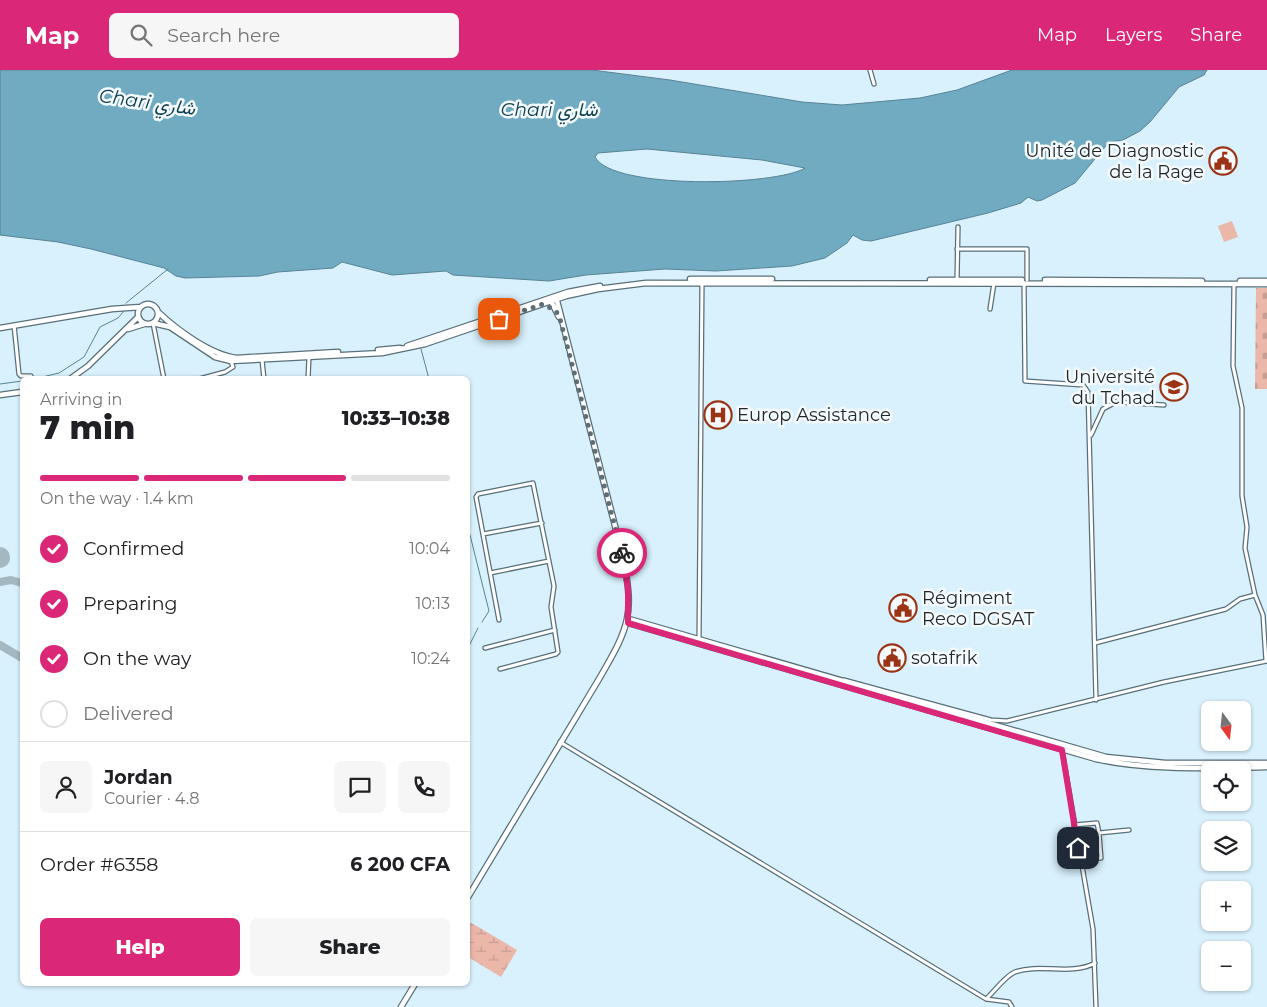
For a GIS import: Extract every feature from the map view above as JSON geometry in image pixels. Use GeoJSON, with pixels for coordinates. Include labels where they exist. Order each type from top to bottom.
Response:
{"type":"FeatureCollection","features":[{"type":"Feature","properties":{"kind":"main road"},"geometry":{"type":"LineString","coordinates":[[556,298],[622,285],[702,281]]}},
{"type":"Feature","properties":{"kind":"main road"},"geometry":{"type":"LineString","coordinates":[[121,334],[133,327],[153,323],[170,327],[215,357],[231,360],[262,360],[398,348],[590,287],[630,282],[1267,283]]}},
{"type":"Feature","properties":{"kind":"main road"},"geometry":{"type":"LineString","coordinates":[[957,282],[1025,282]]}},
{"type":"Feature","properties":{"kind":"main road"},"geometry":{"type":"LineString","coordinates":[[1195,282],[1267,283]]}},
{"type":"Feature","properties":{"kind":"main road"},"geometry":{"type":"LineString","coordinates":[[557,311],[566,296]]}},
{"type":"Feature","properties":{"kind":"main road"},"geometry":{"type":"LineString","coordinates":[[556,298],[557,311]]}},
{"type":"Feature","properties":{"kind":"main road"},"geometry":{"type":"LineString","coordinates":[[470,894],[617,649],[631,620],[622,553],[560,319],[550,300]]}},
{"type":"Feature","properties":{"kind":"main road"},"geometry":{"type":"LineString","coordinates":[[0,328],[112,308],[150,305],[209,349],[225,356],[237,358],[306,356],[398,351],[543,304],[550,300]]}},
{"type":"Feature","properties":{"kind":"main road"},"geometry":{"type":"LineString","coordinates":[[543,304],[557,311]]}},
{"type":"Feature","properties":{"kind":"main road"},"geometry":{"type":"LineString","coordinates":[[74,376],[88,366],[121,334],[138,316],[141,307]]}},
{"type":"Feature","properties":{"kind":"main road"},"geometry":{"type":"LineString","coordinates":[[130,308],[145,324]]}},
{"type":"Feature","properties":{"kind":"main road"},"geometry":{"type":"LineString","coordinates":[[153,323],[157,318],[158,312]]}},
{"type":"Feature","properties":{"kind":"main road"},"geometry":{"type":"LineString","coordinates":[[0,395],[20,392]]}},
{"type":"Feature","properties":{"kind":"main road"},"geometry":{"type":"LineString","coordinates":[[631,620],[698,642],[1106,757],[1165,763],[1267,763]]}},
{"type":"Feature","properties":{"kind":"main road"},"geometry":{"type":"LineString","coordinates":[[842,683],[1062,750],[1102,760],[1178,768],[1267,767]]}},
{"type":"Feature","properties":{"kind":"main road"},"geometry":{"type":"LineString","coordinates":[[401,1007],[414,986]]}},
{"type":"Feature","properties":{"kind":"street"},"geometry":{"type":"LineString","coordinates":[[870,70],[874,84]]}},
{"type":"Feature","properties":{"kind":"street"},"geometry":{"type":"LineString","coordinates":[[957,282],[958,227]]}},
{"type":"Feature","properties":{"kind":"street"},"geometry":{"type":"LineString","coordinates":[[957,249],[1027,249],[1025,381],[1083,385],[1088,392],[1096,700]]}},
{"type":"Feature","properties":{"kind":"street"},"geometry":{"type":"LineString","coordinates":[[698,642],[702,281]]}},
{"type":"Feature","properties":{"kind":"street"},"geometry":{"type":"LineString","coordinates":[[990,309],[994,283]]}},
{"type":"Feature","properties":{"kind":"street"},"geometry":{"type":"LineString","coordinates":[[842,683],[851,681],[999,721],[1014,720],[1164,682],[1267,661],[1263,615],[1255,595],[1245,548],[1247,527],[1242,496],[1242,408],[1233,366],[1234,284]]}},
{"type":"Feature","properties":{"kind":"street"},"geometry":{"type":"LineString","coordinates":[[153,323],[163,376]]}},
{"type":"Feature","properties":{"kind":"street"},"geometry":{"type":"LineString","coordinates":[[14,326],[18,374],[21,376]]}},
{"type":"Feature","properties":{"kind":"street"},"geometry":{"type":"LineString","coordinates":[[306,356],[308,376]]}},
{"type":"Feature","properties":{"kind":"street"},"geometry":{"type":"LineString","coordinates":[[210,376],[225,372],[233,367],[231,360]]}},
{"type":"Feature","properties":{"kind":"street"},"geometry":{"type":"LineString","coordinates":[[262,360],[264,376]]}},
{"type":"Feature","properties":{"kind":"street"},"geometry":{"type":"LineString","coordinates":[[1090,438],[1103,409],[1116,402],[1164,405]]}},
{"type":"Feature","properties":{"kind":"street"},"geometry":{"type":"LineString","coordinates":[[500,620],[476,497],[486,490],[532,483],[554,586],[551,607],[558,652],[500,669]]}},
{"type":"Feature","properties":{"kind":"street"},"geometry":{"type":"LineString","coordinates":[[483,534],[542,523]]}},
{"type":"Feature","properties":{"kind":"street"},"geometry":{"type":"LineString","coordinates":[[490,573],[549,561]]}},
{"type":"Feature","properties":{"kind":"street"},"geometry":{"type":"LineString","coordinates":[[1095,643],[1226,609],[1240,599],[1255,595]]}},
{"type":"Feature","properties":{"kind":"street"},"geometry":{"type":"LineString","coordinates":[[485,648],[555,630]]}},
{"type":"Feature","properties":{"kind":"street"},"geometry":{"type":"LineString","coordinates":[[560,742],[986,999],[1009,1002],[1012,1007]]}},
{"type":"Feature","properties":{"kind":"street"},"geometry":{"type":"LineString","coordinates":[[1062,750],[1093,929],[1096,1007]]}},
{"type":"Feature","properties":{"kind":"street"},"geometry":{"type":"LineString","coordinates":[[1074,825],[1097,823],[1099,833],[1101,858],[1080,861]]}},
{"type":"Feature","properties":{"kind":"street"},"geometry":{"type":"LineString","coordinates":[[1099,833],[1129,830]]}},
{"type":"Feature","properties":{"kind":"street"},"geometry":{"type":"LineString","coordinates":[[986,999],[1014,972],[1046,967],[1084,969],[1095,963]]}},
{"type":"Feature","properties":{"kind":"green space"},"geometry":{"type":"Polygon","coordinates":[[[1232,221],[1238,237],[1224,242],[1218,226],[1232,221]]]}},
{"type":"Feature","properties":{"kind":"green space"},"geometry":{"type":"Polygon","coordinates":[[[1256,288],[1267,288],[1267,389],[1255,389],[1256,288]]]}},
{"type":"Feature","properties":{"kind":"green space"},"geometry":{"type":"Polygon","coordinates":[[[470,922],[517,950],[501,977],[470,958],[470,922]]]}},
{"type":"Feature","properties":{"kind":"water","name":"Chari شاري"},"geometry":{"type":"Polygon","coordinates":[[[0,70],[592,70],[670,80],[802,102],[842,105],[920,98],[957,90],[1012,70],[1207,70],[1204,75],[1179,87],[1150,122],[1140,131],[1123,140],[1109,142],[1075,183],[1042,200],[1037,201],[1028,197],[1021,203],[988,213],[871,241],[862,240],[853,235],[847,243],[825,258],[792,266],[716,271],[665,269],[586,275],[549,281],[453,275],[446,271],[392,275],[342,262],[333,268],[278,272],[259,276],[185,278],[176,276],[164,268],[91,249],[58,242],[0,235],[0,70]],[[647,149],[598,153],[595,157],[608,168],[631,175],[661,180],[696,182],[762,179],[788,174],[805,168],[762,160],[647,149]]]}},
{"type":"Feature","properties":{"kind":"waterway"},"geometry":{"type":"LineString","coordinates":[[126,303],[168,269]]}},
{"type":"Feature","properties":{"kind":"waterway"},"geometry":{"type":"LineString","coordinates":[[46,376],[59,373],[84,357],[100,327],[118,318],[124,311]]}},
{"type":"Feature","properties":{"kind":"waterway"},"geometry":{"type":"LineString","coordinates":[[421,349],[428,376]]}},
{"type":"Feature","properties":{"kind":"waterway"},"geometry":{"type":"LineString","coordinates":[[0,384],[20,381]]}},
{"type":"Feature","properties":{"kind":"waterway"},"geometry":{"type":"LineString","coordinates":[[470,535],[489,611],[482,622]]}},
{"type":"Feature","properties":{"kind":"waterway"},"geometry":{"type":"LineString","coordinates":[[470,644],[478,628]]}},
{"type":"Feature","properties":{"kind":"taxiway"},"geometry":{"type":"LineString","coordinates":[[0,582],[11,580],[20,582]]}},
{"type":"Feature","properties":{"kind":"taxiway"},"geometry":{"type":"LineString","coordinates":[[0,645],[20,657]]}},
{"type":"Feature","properties":{"kind":"way so far"},"geometry":{"type":"LineString","coordinates":[[499,319],[543,304],[556,311],[565,333],[622,553]]}},
{"type":"Feature","properties":{"kind":"place","name":"Unité de Diagnostic de la Rage"},"geometry":{"type":"Point","coordinates":[1223,161]}},
{"type":"Feature","properties":{"kind":"place","name":"Université du Tchad"},"geometry":{"type":"Point","coordinates":[1174,387]}},
{"type":"Feature","properties":{"kind":"place","name":"Europ Assistance"},"geometry":{"type":"Point","coordinates":[718,415]}},
{"type":"Feature","properties":{"kind":"place","name":"Régiment Reco DGSAT"},"geometry":{"type":"Point","coordinates":[903,608]}},
{"type":"Feature","properties":{"kind":"place","name":"sotafrik"},"geometry":{"type":"Point","coordinates":[892,658]}},
{"type":"Feature","properties":{"kind":"route"},"geometry":{"type":"LineString","coordinates":[[622,553],[628,588],[628,623],[1062,750],[1078,848]]}}]}
